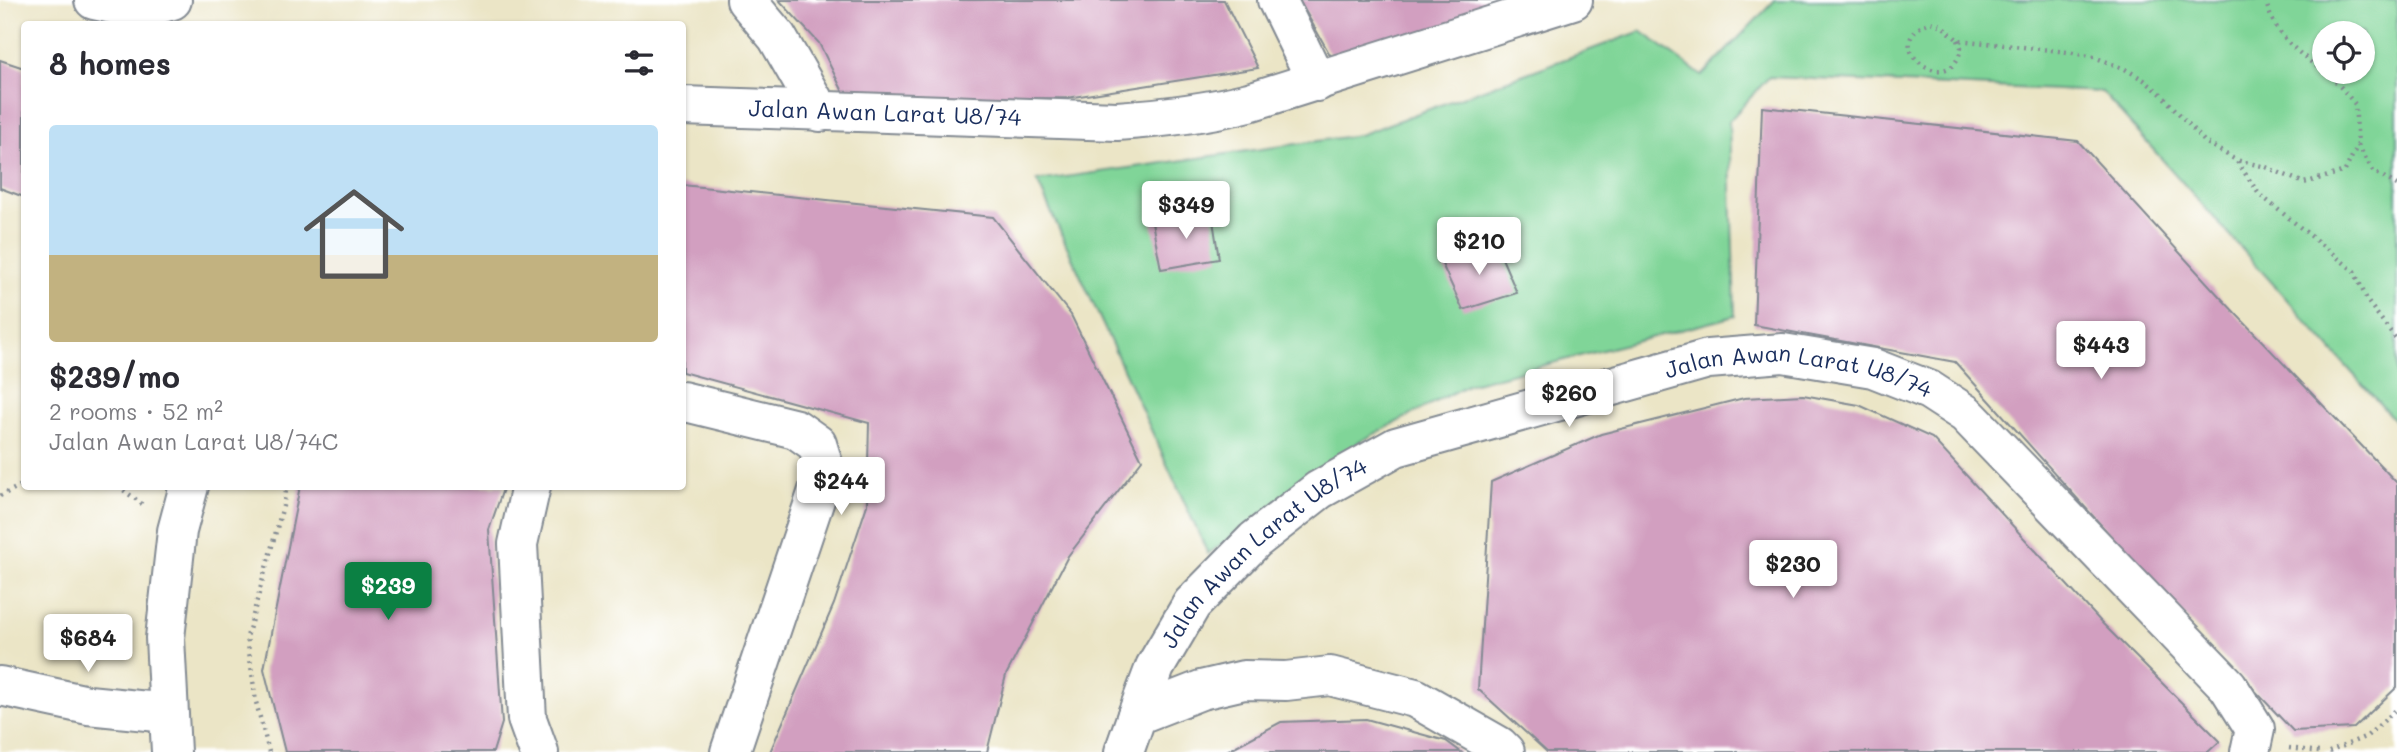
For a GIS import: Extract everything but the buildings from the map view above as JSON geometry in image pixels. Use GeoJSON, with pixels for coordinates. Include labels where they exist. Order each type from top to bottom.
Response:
{"type":"FeatureCollection","features":[{"type":"Feature","properties":{"kind":"street"},"geometry":{"type":"LineString","coordinates":[[94,0],[139,10],[172,0]]}},
{"type":"Feature","properties":{"kind":"street"},"geometry":{"type":"LineString","coordinates":[[746,0],[777,37],[820,112]]}},
{"type":"Feature","properties":{"kind":"street"},"geometry":{"type":"LineString","coordinates":[[1277,0],[1317,82]]}},
{"type":"Feature","properties":{"kind":"street","name":"Jalan Awan Larat U8/74"},"geometry":{"type":"LineString","coordinates":[[686,106],[1117,121],[1207,112],[1317,82],[1573,0]]}},
{"type":"Feature","properties":{"kind":"street","name":"Jalan Awan Larat U8/74"},"geometry":{"type":"LineString","coordinates":[[1124,752],[1155,667],[1192,604],[1255,540],[1309,498],[1396,447],[1708,359],[1783,353],[1873,368],[1929,390],[1966,414],[2228,686],[2255,729],[2250,752]]}},
{"type":"Feature","properties":{"kind":"street"},"geometry":{"type":"LineString","coordinates":[[686,402],[796,429],[817,444],[825,470],[730,752]]}},
{"type":"Feature","properties":{"kind":"street"},"geometry":{"type":"LineString","coordinates":[[171,752],[165,638],[177,531],[188,490]]}},
{"type":"Feature","properties":{"kind":"street"},"geometry":{"type":"LineString","coordinates":[[530,490],[518,544],[527,719],[540,752]]}},
{"type":"Feature","properties":{"kind":"street"},"geometry":{"type":"LineString","coordinates":[[1136,715],[1201,690],[1244,680],[1286,681],[1330,676],[1415,698],[1505,752]]}},
{"type":"Feature","properties":{"kind":"street"},"geometry":{"type":"LineString","coordinates":[[0,686],[88,705],[168,713]]}},
{"type":"Feature","properties":{"kind":"path"},"geometry":{"type":"LineString","coordinates":[[2266,0],[2268,13],[2281,33],[2312,63]]}},
{"type":"Feature","properties":{"kind":"path"},"geometry":{"type":"LineString","coordinates":[[1958,40],[1961,47],[1956,62],[1941,71],[1928,68],[1916,60],[1909,49],[1911,35],[1917,27],[1930,22],[1941,25],[1958,40],[2094,57],[2144,80],[2161,94],[2205,142],[2236,160],[2266,167],[2304,183],[2345,171],[2358,144]]}},
{"type":"Feature","properties":{"kind":"path"},"geometry":{"type":"LineString","coordinates":[[2338,84],[2355,104],[2358,144],[2373,171],[2397,185]]}},
{"type":"Feature","properties":{"kind":"path"},"geometry":{"type":"LineString","coordinates":[[2236,160],[2259,194],[2354,271],[2368,302],[2397,340]]}},
{"type":"Feature","properties":{"kind":"path"},"geometry":{"type":"LineString","coordinates":[[0,496],[21,486]]}},
{"type":"Feature","properties":{"kind":"path"},"geometry":{"type":"LineString","coordinates":[[270,752],[256,702],[247,638],[286,490]]}},
{"type":"Feature","properties":{"kind":"path"},"geometry":{"type":"LineString","coordinates":[[2329,752],[2367,736],[2397,709]]}},
{"type":"Feature","properties":{"kind":"green space"},"geometry":{"type":"Polygon","coordinates":[[[1775,0],[2397,0],[2397,423],[2102,92],[1769,77],[1729,121],[1735,316],[1467,385],[1359,442],[1208,554],[1037,181],[1359,135],[1641,31],[1702,76],[1775,0]]]}}]}
